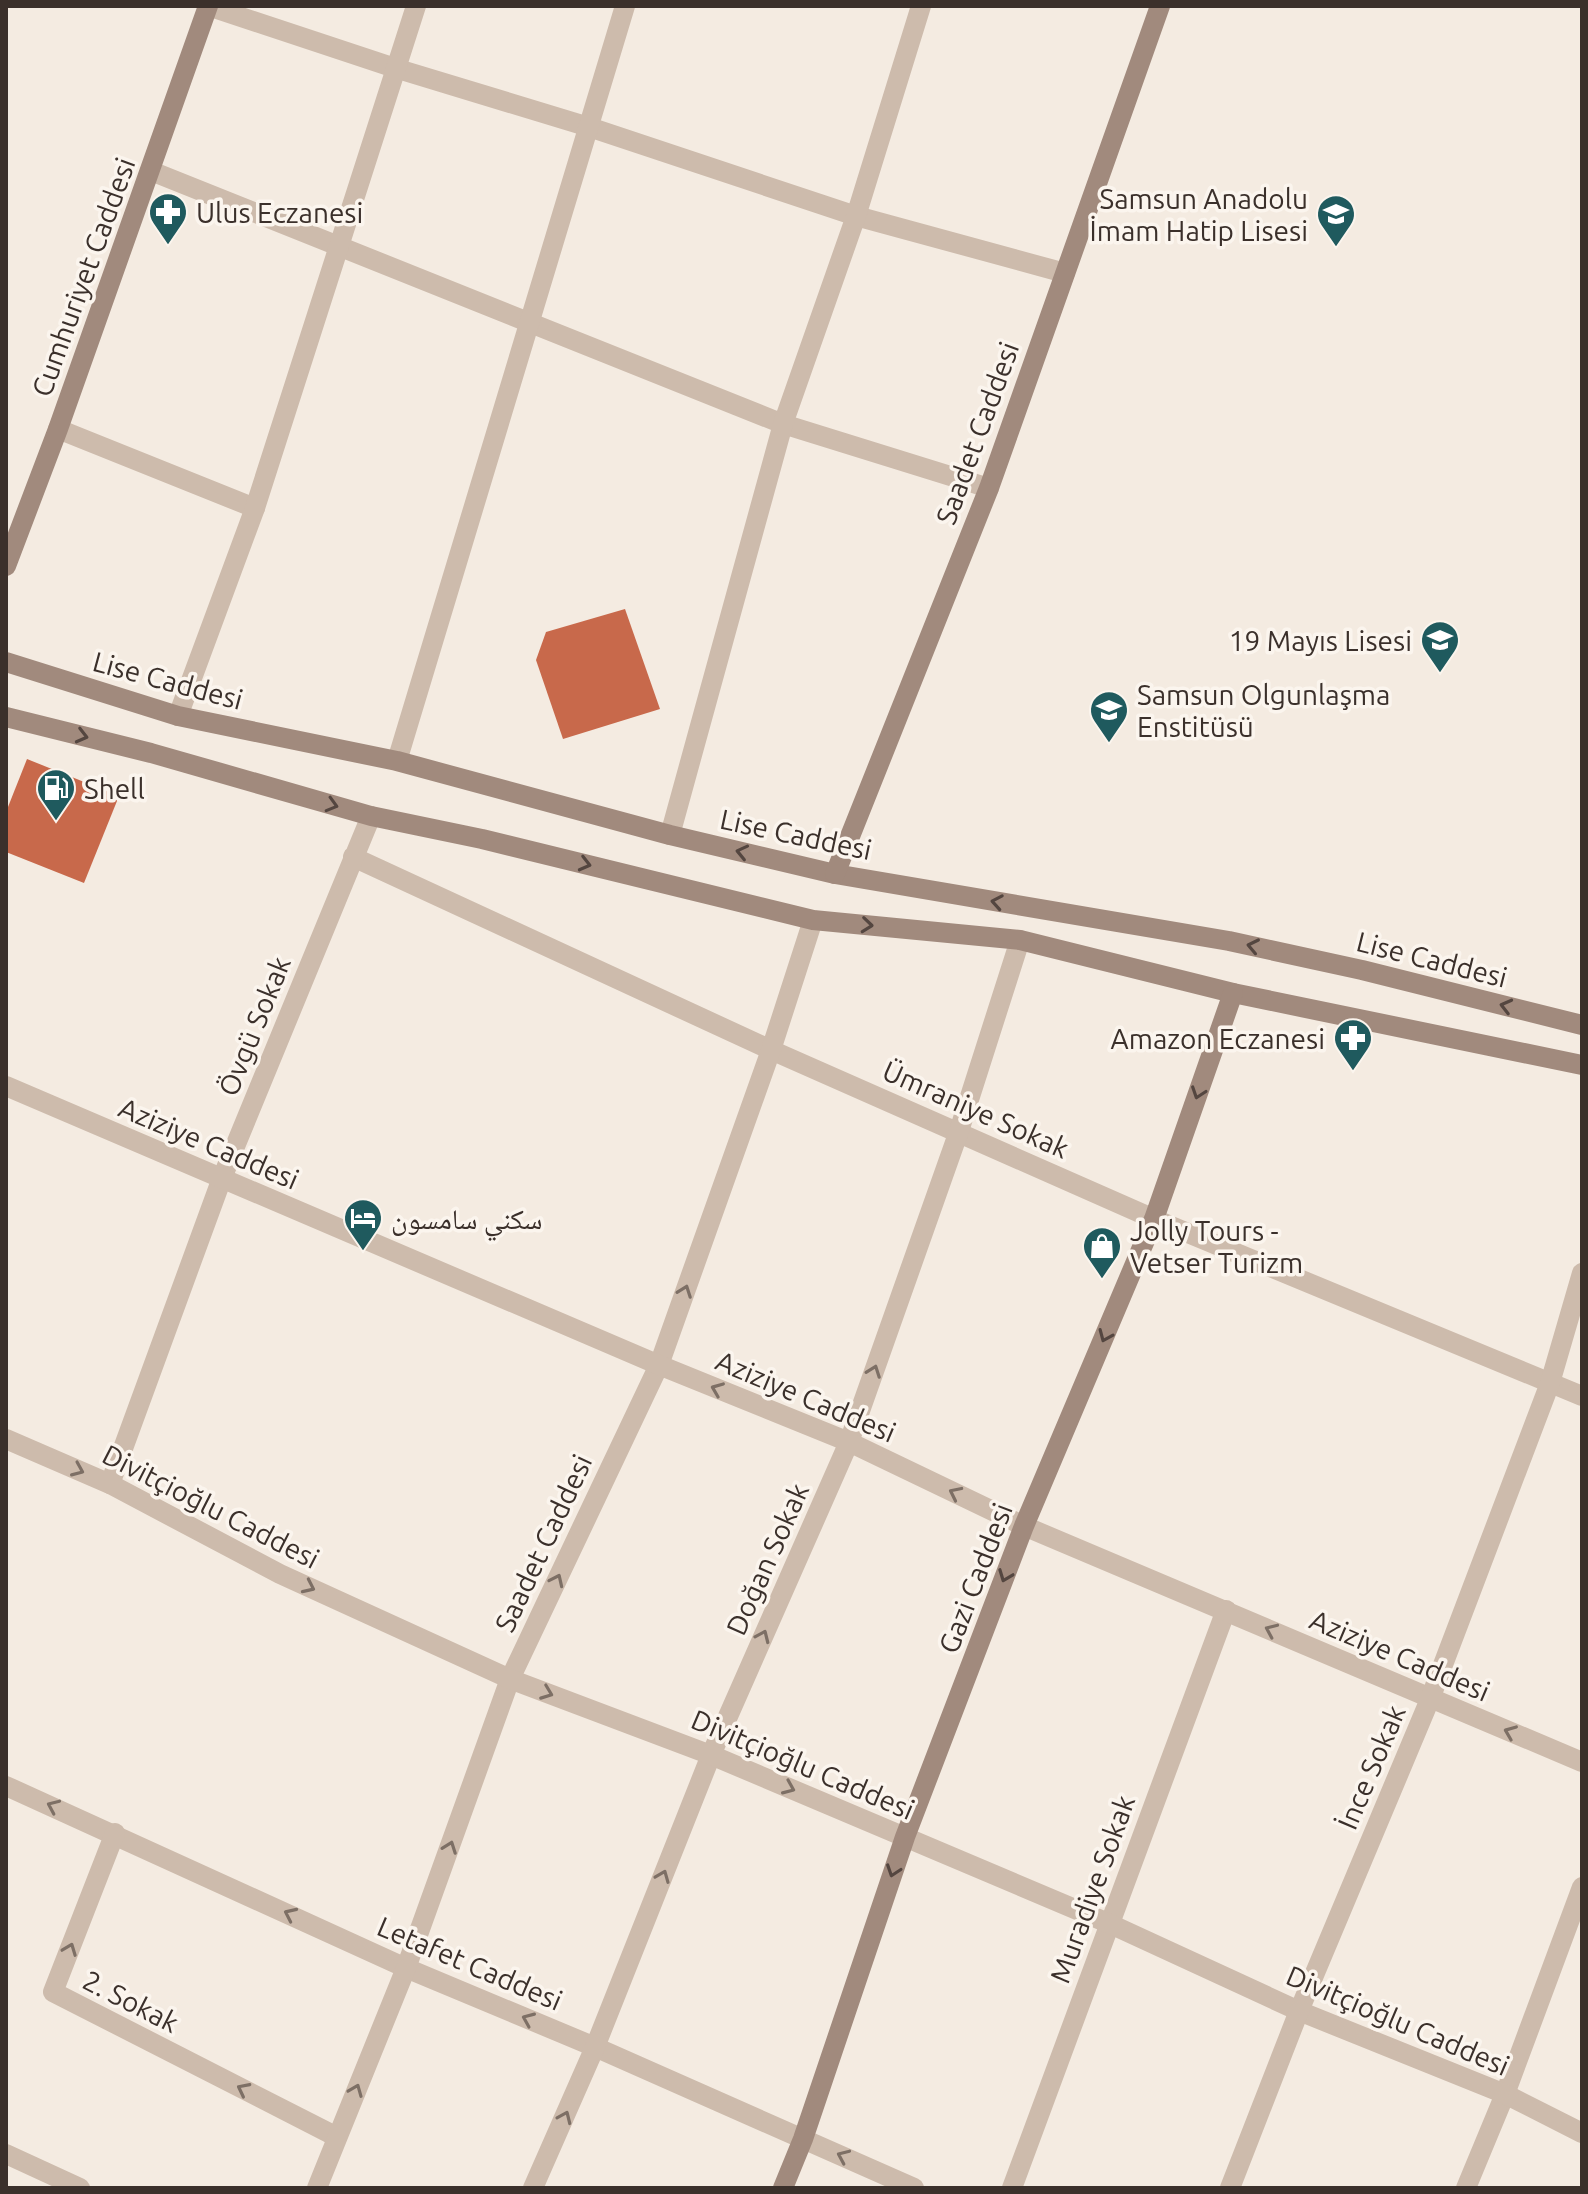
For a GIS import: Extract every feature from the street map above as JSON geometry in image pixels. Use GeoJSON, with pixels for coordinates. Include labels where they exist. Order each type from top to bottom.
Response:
{"type":"FeatureCollection","features":[{"type":"Feature","properties":{"kind":"main road","name":"Cumhuriyet Caddesi"},"geometry":{"type":"LineString","coordinates":[[6,566],[58,429],[208,6]]}},
{"type":"Feature","properties":{"kind":"main road","name":"Saadet Caddesi"},"geometry":{"type":"LineString","coordinates":[[835,874],[989,488],[1160,6]]}},
{"type":"Feature","properties":{"kind":"main road","name":"Lise Caddesi"},"geometry":{"type":"LineString","coordinates":[[6,662],[178,716],[397,761],[670,835],[835,874],[1229,941],[1362,970],[1582,1025]]}},
{"type":"Feature","properties":{"kind":"main road"},"geometry":{"type":"LineString","coordinates":[[6,717],[151,753],[371,816],[482,839],[813,920],[1020,940],[1233,993],[1582,1065]]}},
{"type":"Feature","properties":{"kind":"main road","name":"Gazi Caddesi"},"geometry":{"type":"LineString","coordinates":[[783,2188],[803,2139],[905,1837],[1024,1526],[1154,1219],[1233,993]]}},
{"type":"Feature","properties":{"kind":"street"},"geometry":{"type":"LineString","coordinates":[[208,6],[856,216],[1065,273]]}},
{"type":"Feature","properties":{"kind":"street"},"geometry":{"type":"LineString","coordinates":[[178,716],[255,508],[416,6]]}},
{"type":"Feature","properties":{"kind":"street"},"geometry":{"type":"LineString","coordinates":[[397,761],[625,6]]}},
{"type":"Feature","properties":{"kind":"street"},"geometry":{"type":"LineString","coordinates":[[670,835],[783,424],[856,216],[921,6]]}},
{"type":"Feature","properties":{"kind":"street"},"geometry":{"type":"LineString","coordinates":[[151,171],[783,424],[989,488]]}},
{"type":"Feature","properties":{"kind":"street"},"geometry":{"type":"LineString","coordinates":[[58,429],[255,508]]}},
{"type":"Feature","properties":{"kind":"street","name":"Övgü Sokak"},"geometry":{"type":"LineString","coordinates":[[110,1484],[222,1178],[371,816]]}},
{"type":"Feature","properties":{"kind":"street","name":"Ümraniye Sokak"},"geometry":{"type":"LineString","coordinates":[[353,857],[771,1050],[1154,1219],[1582,1396]]}},
{"type":"Feature","properties":{"kind":"street","name":"Saadet Caddesi"},"geometry":{"type":"LineString","coordinates":[[317,2188],[406,1968],[510,1679],[659,1365],[771,1050],[813,920]]}},
{"type":"Feature","properties":{"kind":"street","name":"Doğan Sokak"},"geometry":{"type":"LineString","coordinates":[[533,2188],[595,2047],[711,1755],[849,1442],[959,1131],[1020,940]]}},
{"type":"Feature","properties":{"kind":"street","name":"Aziziye Caddesi"},"geometry":{"type":"LineString","coordinates":[[6,1086],[659,1365],[849,1442],[1024,1526],[1582,1762]]}},
{"type":"Feature","properties":{"kind":"street","name":"İnce Sokak"},"geometry":{"type":"LineString","coordinates":[[1230,2188],[1299,2011],[1430,1699],[1550,1383],[1582,1273]]}},
{"type":"Feature","properties":{"kind":"street","name":"Divitçioğlu Caddesi"},"geometry":{"type":"LineString","coordinates":[[6,1439],[110,1484],[280,1574],[510,1679],[711,1755],[905,1837],[1108,1923],[1299,2011],[1505,2094],[1582,2133]]}},
{"type":"Feature","properties":{"kind":"street","name":"Muradiye Sokak"},"geometry":{"type":"LineString","coordinates":[[1012,2188],[1226,1610]]}},
{"type":"Feature","properties":{"kind":"street","name":"Letafet Caddesi"},"geometry":{"type":"LineString","coordinates":[[6,1786],[406,1968],[595,2047],[914,2188]]}},
{"type":"Feature","properties":{"kind":"street","name":"2. Sokak"},"geometry":{"type":"LineString","coordinates":[[115,1833],[53,1992],[337,2137]]}},
{"type":"Feature","properties":{"kind":"street"},"geometry":{"type":"LineString","coordinates":[[1466,2188],[1505,2094],[1582,1887]]}},
{"type":"Feature","properties":{"kind":"street"},"geometry":{"type":"LineString","coordinates":[[6,2154],[80,2188]]}},
{"type":"Feature","properties":{"kind":"building"},"geometry":{"type":"Polygon","coordinates":[[[625,609],[660,709],[563,739],[536,660],[546,632],[625,609]]]}},
{"type":"Feature","properties":{"kind":"building"},"geometry":{"type":"Polygon","coordinates":[[[27,759],[119,796],[84,883],[6,852],[6,812],[27,759]]]}},
{"type":"Feature","properties":{"kind":"place","name":"Ulus Eczanesi"},"geometry":{"type":"Point","coordinates":[168,246]}},
{"type":"Feature","properties":{"kind":"place","name":"Samsun Anadolu İmam Hatip Lisesi"},"geometry":{"type":"Point","coordinates":[1336,248]}},
{"type":"Feature","properties":{"kind":"place","name":"19 Mayıs Lisesi"},"geometry":{"type":"Point","coordinates":[1440,674]}},
{"type":"Feature","properties":{"kind":"place","name":"Samsun Olgunlaşma Enstitüsü"},"geometry":{"type":"Point","coordinates":[1109,744]}},
{"type":"Feature","properties":{"kind":"place","name":"Shell"},"geometry":{"type":"Point","coordinates":[56,822]}},
{"type":"Feature","properties":{"kind":"place","name":"Amazon Eczanesi"},"geometry":{"type":"Point","coordinates":[1353,1072]}},
{"type":"Feature","properties":{"kind":"place","name":"سكني سامسون"},"geometry":{"type":"Point","coordinates":[363,1252]}},
{"type":"Feature","properties":{"kind":"place","name":"Jolly Tours - Vetser Turizm"},"geometry":{"type":"Point","coordinates":[1102,1280]}}]}
